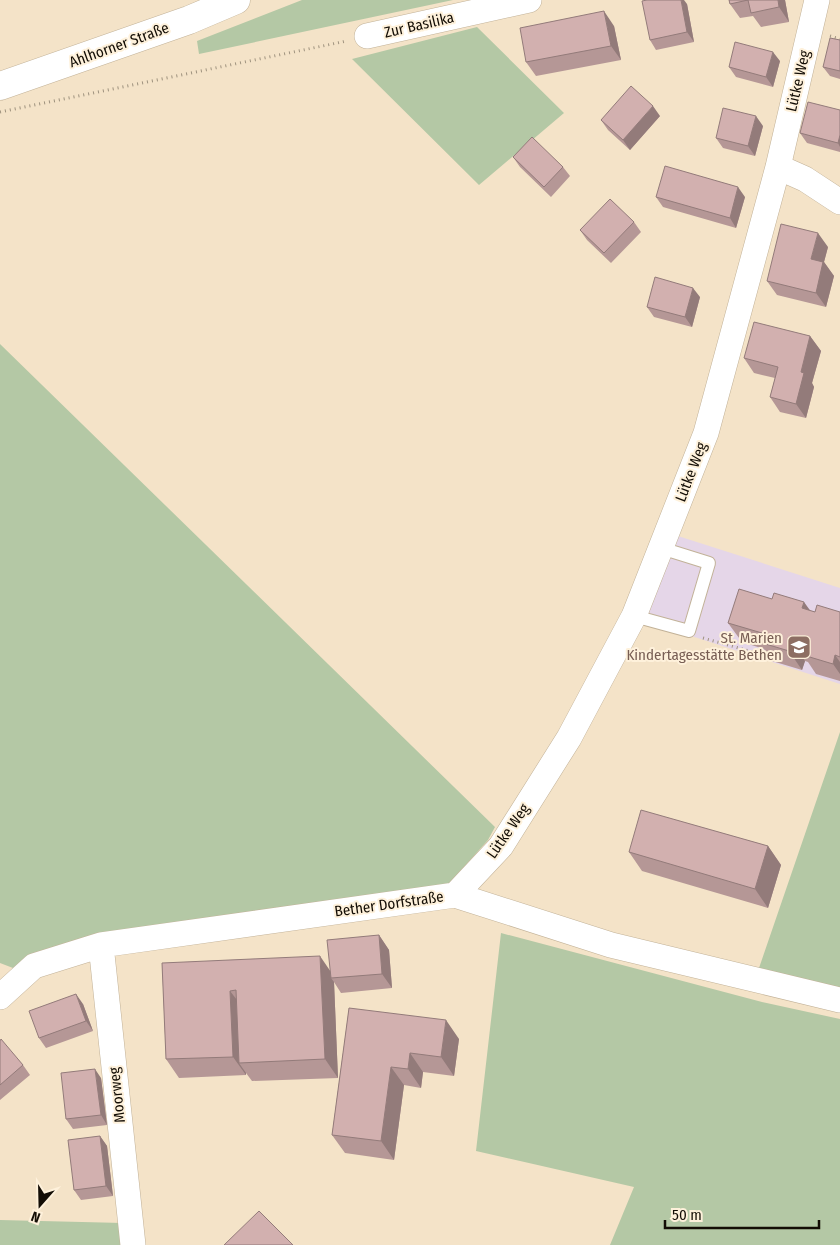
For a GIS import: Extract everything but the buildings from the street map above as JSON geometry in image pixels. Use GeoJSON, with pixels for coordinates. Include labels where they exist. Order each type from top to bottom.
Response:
{"type":"FeatureCollection","features":[{"type":"Feature","properties":{"kind":"main road","name":"Ahlhorner Straße"},"geometry":{"type":"LineString","coordinates":[[0,86],[189,20],[236,0]]}},
{"type":"Feature","properties":{"kind":"street","name":"Zur Basilika"},"geometry":{"type":"LineString","coordinates":[[367,36],[529,0]]}},
{"type":"Feature","properties":{"kind":"street","name":"Lütke Weg"},"geometry":{"type":"LineString","coordinates":[[455,895],[501,846],[569,738],[634,616],[706,433],[778,167],[817,0]]}},
{"type":"Feature","properties":{"kind":"street"},"geometry":{"type":"LineString","coordinates":[[778,167],[805,179],[840,202]]}},
{"type":"Feature","properties":{"kind":"street","name":"Bether Dorfstraße"},"geometry":{"type":"LineString","coordinates":[[0,997],[34,966],[101,945],[455,895],[611,945],[840,1000]]}},
{"type":"Feature","properties":{"kind":"street","name":"Moorweg"},"geometry":{"type":"LineString","coordinates":[[101,945],[133,1245]]}},
{"type":"Feature","properties":{"kind":"lane"},"geometry":{"type":"LineString","coordinates":[[634,616],[689,632],[709,563],[661,548]]}},
{"type":"Feature","properties":{"kind":"path"},"geometry":{"type":"LineString","coordinates":[[0,112],[367,36]]}},
{"type":"Feature","properties":{"kind":"path"},"geometry":{"type":"LineString","coordinates":[[689,632],[700,637],[760,654]]}},
{"type":"Feature","properties":{"kind":"shaded area"},"geometry":{"type":"Polygon","coordinates":[[[678,536],[840,588],[840,684],[645,621],[678,536]]]}},
{"type":"Feature","properties":{"kind":"green space"},"geometry":{"type":"Polygon","coordinates":[[[302,0],[453,0],[199,54],[197,41],[302,0]]]}},
{"type":"Feature","properties":{"kind":"green space"},"geometry":{"type":"Polygon","coordinates":[[[477,27],[564,113],[479,185],[352,59],[477,27]]]}},
{"type":"Feature","properties":{"kind":"green space"},"geometry":{"type":"Polygon","coordinates":[[[0,344],[495,827],[488,840],[447,886],[27,958],[13,968],[0,963],[0,344]]]}},
{"type":"Feature","properties":{"kind":"green space"},"geometry":{"type":"Polygon","coordinates":[[[840,732],[840,989],[759,968],[840,732]]]}},
{"type":"Feature","properties":{"kind":"green space"},"geometry":{"type":"Polygon","coordinates":[[[501,933],[762,1002],[840,1019],[840,1245],[610,1245],[634,1187],[476,1151],[501,933]]]}},
{"type":"Feature","properties":{"kind":"green space"},"geometry":{"type":"Polygon","coordinates":[[[0,1220],[123,1223],[124,1245],[0,1245],[0,1220]]]}},
{"type":"Feature","properties":{"kind":"place","name":"St. Marien Kindertagesstätte Bethen"},"geometry":{"type":"Point","coordinates":[799,647]}}]}
